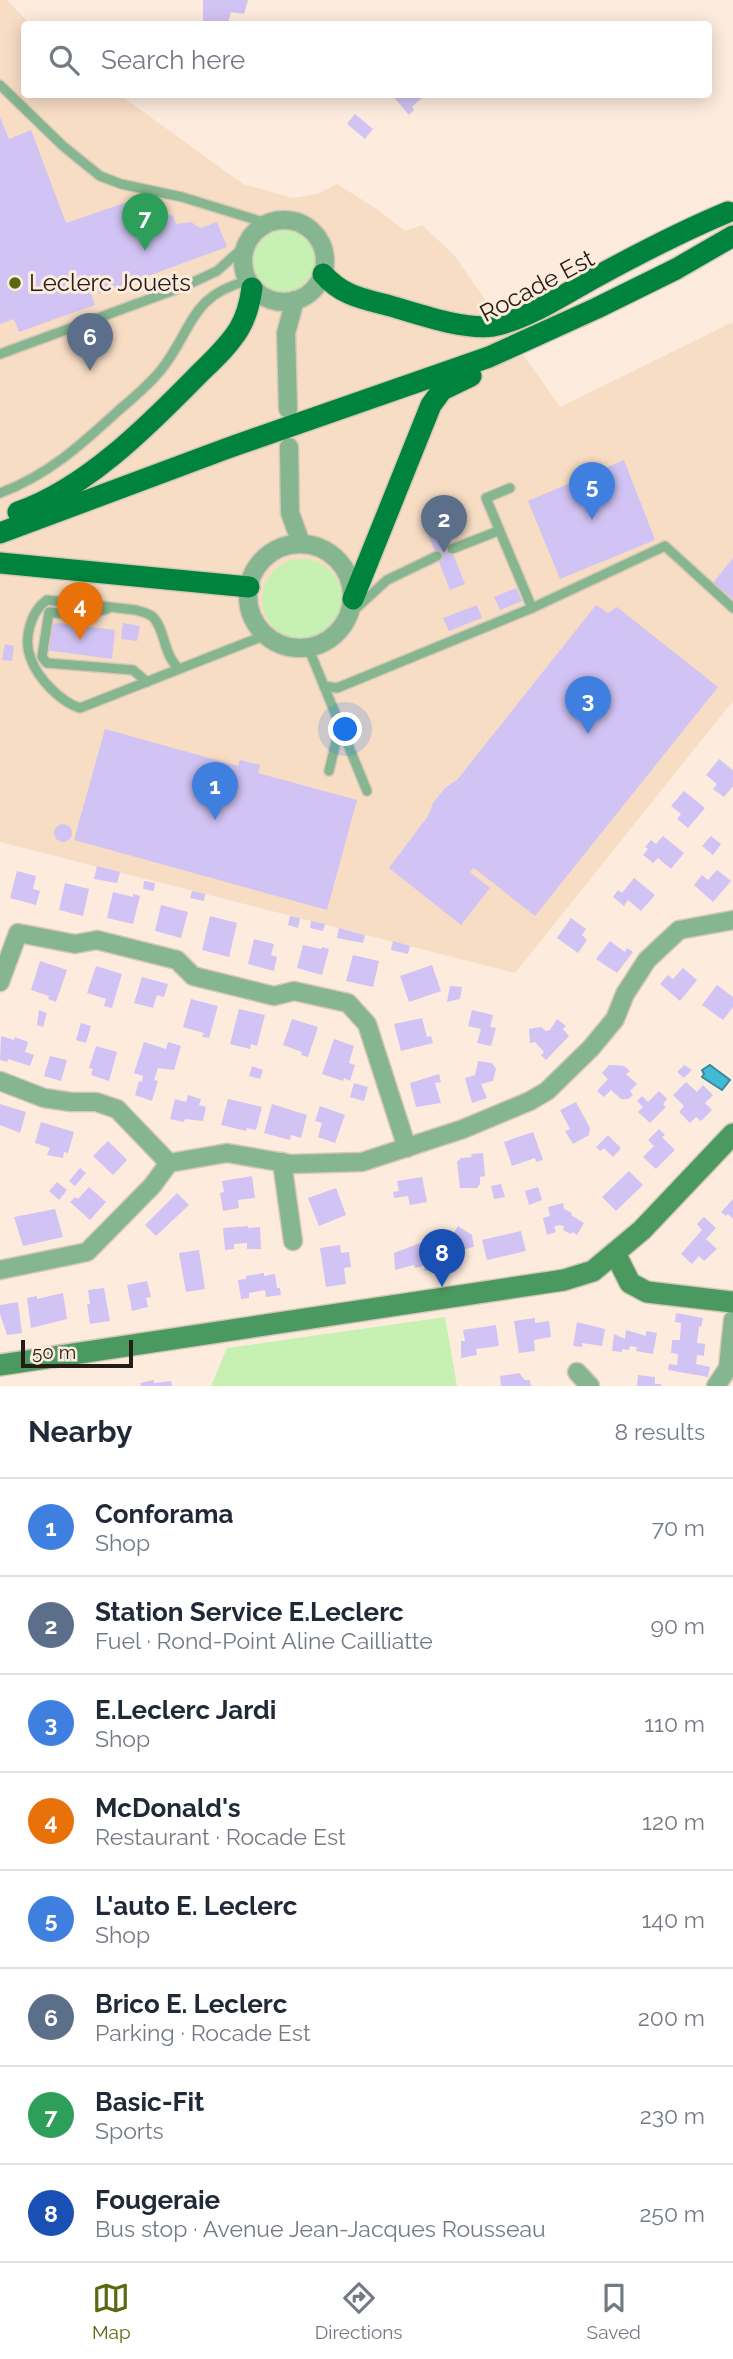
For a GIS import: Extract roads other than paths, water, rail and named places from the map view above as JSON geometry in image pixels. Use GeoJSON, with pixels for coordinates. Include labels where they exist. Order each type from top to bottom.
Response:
{"type":"FeatureCollection","features":[{"type":"Feature","properties":{"kind":"main road"},"geometry":{"type":"LineString","coordinates":[[323,274],[335,287],[347,294],[421,315],[463,324],[492,326],[505,323],[550,302],[682,231],[731,211]]}},
{"type":"Feature","properties":{"kind":"main road","name":"Rocade Est"},"geometry":{"type":"LineString","coordinates":[[361,402],[548,311],[731,211]]}},
{"type":"Feature","properties":{"kind":"main road","name":"Rocade Est"},"geometry":{"type":"LineString","coordinates":[[0,533],[228,448],[521,344],[676,268],[733,236]]}},
{"type":"Feature","properties":{"kind":"main road"},"geometry":{"type":"LineString","coordinates":[[351,607],[424,419],[442,390],[617,307],[676,268]]}},
{"type":"Feature","properties":{"kind":"main road"},"geometry":{"type":"LineString","coordinates":[[0,519],[62,492],[104,462],[176,398],[221,352],[239,329],[248,308],[250,285]]}},
{"type":"Feature","properties":{"kind":"main road"},"geometry":{"type":"LineString","coordinates":[[0,563],[249,587]]}},
{"type":"Feature","properties":{"kind":"street"},"geometry":{"type":"LineString","coordinates":[[273,301],[295,300],[313,291],[323,274],[324,253],[321,243],[307,226],[287,219],[266,223],[250,236],[242,258],[250,285],[273,301],[286,333]]}},
{"type":"Feature","properties":{"kind":"street"},"geometry":{"type":"LineString","coordinates":[[288,410],[286,333],[295,300]]}},
{"type":"Feature","properties":{"kind":"street"},"geometry":{"type":"LineString","coordinates":[[289,447],[290,513],[301,544]]}},
{"type":"Feature","properties":{"kind":"street"},"geometry":{"type":"LineString","coordinates":[[278,548],[290,513]]}},
{"type":"Feature","properties":{"kind":"street"},"geometry":{"type":"LineString","coordinates":[[301,544],[315,545],[339,560],[349,579],[351,607],[343,626],[333,636],[308,647],[286,645],[266,635],[255,621],[249,605],[249,587],[259,564],[278,548],[301,544]]}},
{"type":"Feature","properties":{"kind":"street"},"geometry":{"type":"LineString","coordinates":[[0,1270],[87,1252],[152,1186],[169,1163],[227,1153],[282,1162],[362,1162],[463,1129],[547,1091],[591,1048],[615,1019],[625,994],[647,960],[679,930],[733,920]]}},
{"type":"Feature","properties":{"kind":"street"},"geometry":{"type":"LineString","coordinates":[[0,982],[18,933],[75,944],[97,940],[177,960],[193,976],[274,996],[294,991],[348,1003],[368,1024],[407,1148]]}},
{"type":"Feature","properties":{"kind":"street"},"geometry":{"type":"LineString","coordinates":[[0,1082],[44,1098],[96,1102],[117,1109],[169,1163]]}},
{"type":"Feature","properties":{"kind":"street"},"geometry":{"type":"LineString","coordinates":[[0,1365],[564,1280],[593,1270],[615,1254],[642,1230],[733,1135]]}},
{"type":"Feature","properties":{"kind":"street"},"geometry":{"type":"LineString","coordinates":[[282,1162],[293,1241]]}},
{"type":"Feature","properties":{"kind":"street"},"geometry":{"type":"LineString","coordinates":[[615,1254],[630,1283],[647,1292],[733,1302]]}},
{"type":"Feature","properties":{"kind":"street"},"geometry":{"type":"LineString","coordinates":[[716,1386],[728,1368],[733,1320]]}},
{"type":"Feature","properties":{"kind":"street"},"geometry":{"type":"LineString","coordinates":[[577,1372],[590,1386]]}},
{"type":"Feature","properties":{"kind":"lane"},"geometry":{"type":"LineString","coordinates":[[0,85],[63,146],[100,176],[121,184],[182,197],[266,223]]}},
{"type":"Feature","properties":{"kind":"lane"},"geometry":{"type":"LineString","coordinates":[[0,355],[185,286],[217,271],[245,246]]}},
{"type":"Feature","properties":{"kind":"lane"},"geometry":{"type":"LineString","coordinates":[[0,493],[46,471],[73,452],[161,371],[193,315],[216,293],[250,285]]}},
{"type":"Feature","properties":{"kind":"lane"},"geometry":{"type":"LineString","coordinates":[[510,488],[486,498],[532,608]]}},
{"type":"Feature","properties":{"kind":"lane"},"geometry":{"type":"LineString","coordinates":[[452,549],[498,531]]}},
{"type":"Feature","properties":{"kind":"lane"},"geometry":{"type":"LineString","coordinates":[[324,686],[337,688],[532,608],[665,545],[733,608]]}},
{"type":"Feature","properties":{"kind":"lane"},"geometry":{"type":"LineString","coordinates":[[351,607],[387,580],[437,556]]}},
{"type":"Feature","properties":{"kind":"lane"},"geometry":{"type":"LineString","coordinates":[[179,669],[170,660],[154,618],[136,610],[47,600],[37,607],[31,618],[30,658],[60,699],[80,708],[266,635]]}},
{"type":"Feature","properties":{"kind":"lane"},"geometry":{"type":"LineString","coordinates":[[112,608],[89,614],[48,612],[42,657],[47,663],[133,670],[147,682]]}},
{"type":"Feature","properties":{"kind":"lane"},"geometry":{"type":"LineString","coordinates":[[308,647],[367,790]]}},
{"type":"Feature","properties":{"kind":"lane"},"geometry":{"type":"LineString","coordinates":[[329,771],[340,725]]}},
{"type":"Feature","properties":{"kind":"water"},"geometry":{"type":"Polygon","coordinates":[[[710,1065],[730,1080],[722,1090],[702,1077],[702,1070],[710,1065]]]}},
{"type":"Feature","properties":{"kind":"place","name":"Basic-Fit"},"geometry":{"type":"Point","coordinates":[145,251]}},
{"type":"Feature","properties":{"kind":"place","name":"Leclerc Jouets"},"geometry":{"type":"Point","coordinates":[15,283]}},
{"type":"Feature","properties":{"kind":"place","name":"Brico E. Leclerc"},"geometry":{"type":"Point","coordinates":[90,371]}},
{"type":"Feature","properties":{"kind":"place","name":"L'auto E. Leclerc"},"geometry":{"type":"Point","coordinates":[592,520]}},
{"type":"Feature","properties":{"kind":"place","name":"Station Service E.Leclerc"},"geometry":{"type":"Point","coordinates":[444,553]}},
{"type":"Feature","properties":{"kind":"place","name":"McDonald's"},"geometry":{"type":"Point","coordinates":[80,640]}},
{"type":"Feature","properties":{"kind":"place","name":"E.Leclerc Jardi"},"geometry":{"type":"Point","coordinates":[588,734]}},
{"type":"Feature","properties":{"kind":"place","name":"Conforama"},"geometry":{"type":"Point","coordinates":[215,820]}},
{"type":"Feature","properties":{"kind":"place","name":"Fougeraie"},"geometry":{"type":"Point","coordinates":[442,1287]}}]}
